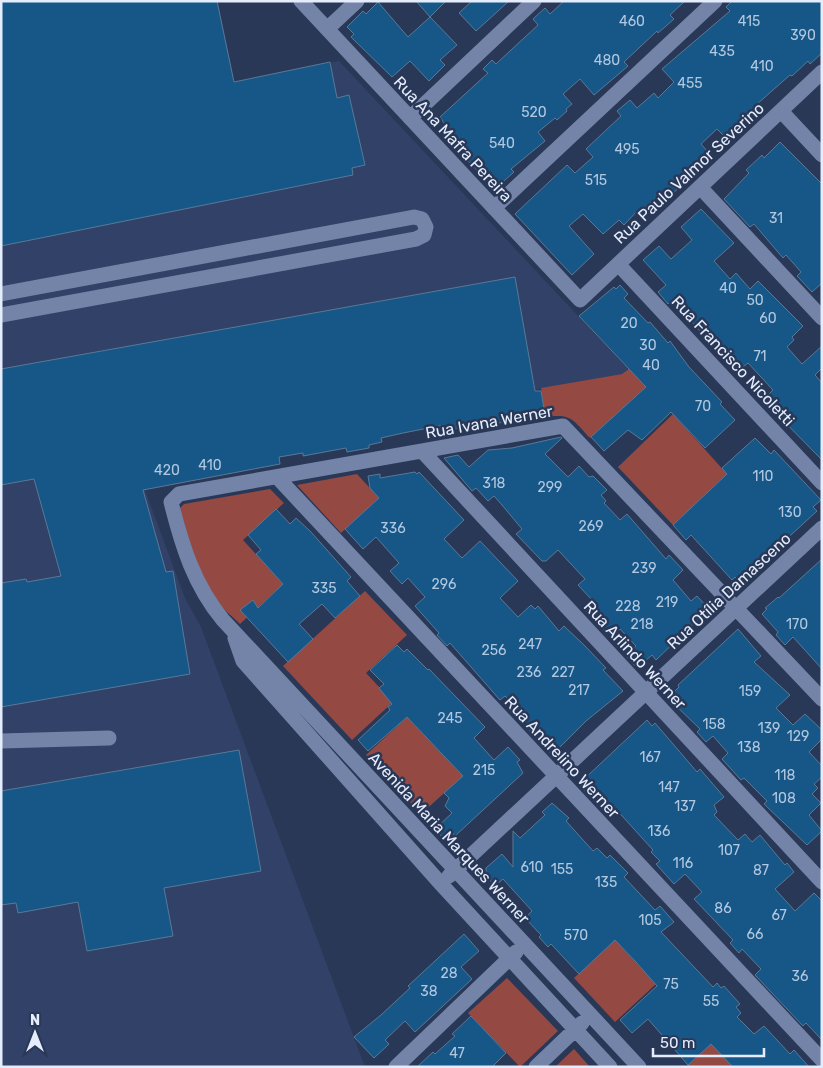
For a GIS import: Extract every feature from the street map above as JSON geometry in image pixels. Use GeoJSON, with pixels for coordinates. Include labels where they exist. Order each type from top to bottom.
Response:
{"type":"FeatureCollection","features":[{"type":"Feature","properties":{"kind":"street","name":"Rua Ana Mafra Pereira"},"geometry":{"type":"LineString","coordinates":[[301,1],[580,300]]}},
{"type":"Feature","properties":{"kind":"street"},"geometry":{"type":"LineString","coordinates":[[327,29],[357,1]]}},
{"type":"Feature","properties":{"kind":"street"},"geometry":{"type":"LineString","coordinates":[[410,118],[534,1]]}},
{"type":"Feature","properties":{"kind":"street"},"geometry":{"type":"LineString","coordinates":[[494,208],[715,1]]}},
{"type":"Feature","properties":{"kind":"street","name":"Rua Paulo Valmor Severino"},"geometry":{"type":"LineString","coordinates":[[580,300],[822,72]]}},
{"type":"Feature","properties":{"kind":"street"},"geometry":{"type":"LineString","coordinates":[[781,111],[822,155]]}},
{"type":"Feature","properties":{"kind":"street"},"geometry":{"type":"LineString","coordinates":[[700,187],[822,318]]}},
{"type":"Feature","properties":{"kind":"street"},"geometry":{"type":"LineString","coordinates":[[1,294],[414,217],[422,219],[426,226],[424,235],[416,239],[1,315]]}},
{"type":"Feature","properties":{"kind":"street","name":"Rua Francisco Nicoletti"},"geometry":{"type":"LineString","coordinates":[[618,264],[822,483]]}},
{"type":"Feature","properties":{"kind":"street","name":"Rua Ivana Werner"},"geometry":{"type":"LineString","coordinates":[[171,502],[178,494],[563,426],[822,699]]}},
{"type":"Feature","properties":{"kind":"street","name":"Rua Arlindo Werner"},"geometry":{"type":"LineString","coordinates":[[422,451],[822,882]]}},
{"type":"Feature","properties":{"kind":"street","name":"Rua Andrelino Werner"},"geometry":{"type":"LineString","coordinates":[[277,477],[822,1060]]}},
{"type":"Feature","properties":{"kind":"street","name":"Avenida Maria Marques Werner"},"geometry":{"type":"LineString","coordinates":[[171,502],[182,546],[195,579],[210,605],[233,632],[639,1067]]}},
{"type":"Feature","properties":{"kind":"street","name":"Rua Otília Damasceno"},"geometry":{"type":"LineString","coordinates":[[441,884],[822,528]]}},
{"type":"Feature","properties":{"kind":"street","name":"Avenida Maria Marques Werner"},"geometry":{"type":"LineString","coordinates":[[233,632],[243,661],[441,884],[610,1067]]}},
{"type":"Feature","properties":{"kind":"street"},"geometry":{"type":"LineString","coordinates":[[1,741],[109,738]]}},
{"type":"Feature","properties":{"kind":"street"},"geometry":{"type":"LineString","coordinates":[[396,1067],[524,944]]}},
{"type":"Feature","properties":{"kind":"street"},"geometry":{"type":"LineString","coordinates":[[536,1067],[590,1015]]}},
{"type":"Feature","properties":{"kind":"shaded area"},"geometry":{"type":"Polygon","coordinates":[[[339,61],[628,369],[622,374],[400,414],[145,490],[185,598],[201,627],[365,1067],[1,1067],[1,130],[339,61]]]}},
{"type":"Feature","properties":{"kind":"shaded area"},"geometry":{"type":"Polygon","coordinates":[[[630,368],[646,387],[590,438],[575,422],[567,417],[545,417],[541,388],[622,374],[630,368]]]}},
{"type":"Feature","properties":{"kind":"shaded area"},"geometry":{"type":"Polygon","coordinates":[[[673,414],[727,474],[673,525],[618,467],[673,414]]]}},
{"type":"Feature","properties":{"kind":"shaded area"},"geometry":{"type":"Polygon","coordinates":[[[357,474],[379,498],[341,533],[297,485],[357,474]]]}},
{"type":"Feature","properties":{"kind":"shaded area"},"geometry":{"type":"Polygon","coordinates":[[[270,489],[284,503],[243,540],[283,584],[240,624],[220,605],[205,581],[190,545],[180,508],[184,504],[270,489]]]}},
{"type":"Feature","properties":{"kind":"shaded area"},"geometry":{"type":"Polygon","coordinates":[[[365,591],[407,635],[366,673],[393,702],[352,740],[283,666],[365,591]]]}},
{"type":"Feature","properties":{"kind":"shaded area"},"geometry":{"type":"Polygon","coordinates":[[[407,717],[463,776],[421,814],[366,755],[407,717]]]}},
{"type":"Feature","properties":{"kind":"shaded area"},"geometry":{"type":"Polygon","coordinates":[[[615,940],[656,984],[615,1022],[574,978],[615,940]]]}},
{"type":"Feature","properties":{"kind":"shaded area"},"geometry":{"type":"Polygon","coordinates":[[[507,978],[558,1031],[520,1067],[468,1013],[507,978]]]}},
{"type":"Feature","properties":{"kind":"shaded area"},"geometry":{"type":"Polygon","coordinates":[[[712,1043],[733,1067],[686,1067],[712,1043]]]}},
{"type":"Feature","properties":{"kind":"shaded area"},"geometry":{"type":"Polygon","coordinates":[[[574,1049],[590,1067],[555,1067],[574,1049]]]}},
{"type":"Feature","properties":{"kind":"building"},"geometry":{"type":"Polygon","coordinates":[[[1,1],[217,1],[234,82],[330,62],[337,98],[349,95],[365,165],[352,168],[353,175],[1,246],[1,1]]]}},
{"type":"Feature","properties":{"kind":"building"},"geometry":{"type":"Polygon","coordinates":[[[416,1],[446,1],[430,17],[416,1]]]}},
{"type":"Feature","properties":{"kind":"building"},"geometry":{"type":"Polygon","coordinates":[[[472,1],[509,1],[476,31],[459,13],[472,1]]]}},
{"type":"Feature","properties":{"kind":"building"},"geometry":{"type":"Polygon","coordinates":[[[564,1],[685,1],[670,15],[674,19],[658,33],[657,31],[624,62],[628,66],[594,95],[580,79],[563,94],[572,104],[566,109],[567,111],[538,132],[545,141],[511,169],[514,172],[495,189],[442,134],[448,129],[440,117],[488,73],[483,69],[492,60],[496,64],[538,25],[533,19],[545,8],[550,14],[564,1]]]}},
{"type":"Feature","properties":{"kind":"building"},"geometry":{"type":"Polygon","coordinates":[[[732,1],[822,1],[822,53],[810,64],[808,61],[792,76],[790,75],[756,105],[761,111],[729,141],[717,129],[701,144],[709,153],[702,159],[704,162],[688,175],[690,178],[663,202],[658,196],[641,211],[639,209],[624,225],[619,220],[603,234],[583,214],[569,226],[594,254],[572,275],[515,214],[567,165],[575,173],[593,157],[586,149],[621,116],[617,111],[630,100],[637,108],[654,93],[658,98],[674,82],[662,69],[730,11],[726,7],[732,1]]]}},
{"type":"Feature","properties":{"kind":"building"},"geometry":{"type":"Polygon","coordinates":[[[378,2],[408,37],[430,17],[457,45],[440,60],[445,65],[429,81],[410,61],[392,77],[351,37],[354,34],[347,27],[363,11],[366,14],[378,2]]]}},
{"type":"Feature","properties":{"kind":"building"},"geometry":{"type":"Polygon","coordinates":[[[780,142],[822,184],[822,283],[812,292],[797,276],[801,272],[786,255],[783,258],[754,224],[750,227],[724,199],[749,173],[746,170],[762,155],[764,158],[780,142]]]}},
{"type":"Feature","properties":{"kind":"building"},"geometry":{"type":"Polygon","coordinates":[[[701,209],[734,243],[714,261],[730,279],[736,273],[750,289],[758,281],[803,326],[792,337],[794,340],[787,347],[802,364],[822,346],[822,368],[815,375],[822,383],[822,460],[763,400],[773,390],[748,363],[737,372],[672,300],[668,304],[658,292],[666,285],[643,260],[659,246],[671,259],[692,240],[681,227],[701,209]]]}},
{"type":"Feature","properties":{"kind":"building"},"geometry":{"type":"Polygon","coordinates":[[[515,277],[535,391],[541,391],[545,415],[476,427],[476,425],[445,430],[444,425],[381,438],[382,442],[369,445],[369,448],[347,452],[346,448],[303,456],[303,453],[279,457],[280,464],[143,490],[166,572],[173,571],[190,674],[1,707],[1,583],[26,579],[27,582],[61,576],[34,479],[1,485],[1,369],[515,277]]]}},
{"type":"Feature","properties":{"kind":"building"},"geometry":{"type":"Polygon","coordinates":[[[620,285],[628,294],[624,298],[648,323],[650,322],[668,343],[670,341],[689,367],[722,402],[720,404],[735,420],[705,448],[671,412],[642,440],[628,430],[604,451],[591,437],[646,387],[579,316],[614,287],[616,289],[620,285]]]}},
{"type":"Feature","properties":{"kind":"building"},"geometry":{"type":"Polygon","coordinates":[[[561,437],[545,454],[568,477],[579,466],[589,477],[593,476],[607,490],[601,495],[606,501],[604,503],[620,520],[627,514],[666,559],[669,555],[683,570],[673,580],[691,601],[697,596],[709,609],[656,660],[652,655],[637,668],[626,656],[636,646],[620,629],[616,633],[612,628],[607,633],[583,608],[592,600],[578,585],[585,579],[558,550],[546,561],[542,561],[516,534],[522,529],[494,496],[488,501],[476,488],[472,491],[444,458],[458,455],[469,467],[488,450],[512,448],[561,437]]]}},
{"type":"Feature","properties":{"kind":"building"},"geometry":{"type":"Polygon","coordinates":[[[755,438],[771,454],[774,450],[821,500],[813,507],[817,511],[740,582],[735,577],[732,580],[691,535],[686,540],[673,525],[727,474],[722,468],[755,438]]]}},
{"type":"Feature","properties":{"kind":"building"},"geometry":{"type":"Polygon","coordinates":[[[415,472],[417,474],[419,472],[464,520],[444,539],[462,558],[480,541],[518,581],[500,598],[518,617],[531,605],[535,609],[538,606],[559,631],[564,626],[585,646],[606,668],[603,670],[623,691],[586,721],[552,755],[529,730],[531,728],[524,721],[527,718],[505,696],[500,700],[450,643],[447,646],[437,635],[439,633],[415,606],[425,597],[408,578],[402,584],[390,571],[399,563],[376,537],[363,549],[345,529],[379,498],[370,488],[368,476],[380,474],[380,478],[415,472]]]}},
{"type":"Feature","properties":{"kind":"building"},"geometry":{"type":"Polygon","coordinates":[[[276,509],[290,524],[296,518],[311,532],[351,577],[347,581],[360,596],[335,618],[322,604],[299,624],[313,639],[288,662],[240,610],[253,600],[258,608],[283,584],[256,554],[261,550],[248,535],[276,509]]]}},
{"type":"Feature","properties":{"kind":"building"},"geometry":{"type":"Polygon","coordinates":[[[822,559],[822,669],[793,637],[785,645],[776,635],[778,632],[762,614],[767,609],[765,608],[779,598],[822,559]]]}},
{"type":"Feature","properties":{"kind":"building"},"geometry":{"type":"Polygon","coordinates":[[[738,629],[761,656],[754,662],[790,695],[776,708],[793,725],[805,714],[822,730],[822,739],[809,752],[822,766],[822,777],[814,784],[818,788],[812,794],[821,803],[809,815],[822,831],[807,845],[764,804],[767,801],[744,778],[741,780],[722,759],[728,753],[713,736],[706,742],[697,732],[700,729],[668,698],[679,687],[678,685],[738,629]]]}},
{"type":"Feature","properties":{"kind":"building"},"geometry":{"type":"Polygon","coordinates":[[[397,645],[404,652],[407,649],[429,669],[485,727],[474,738],[494,760],[508,747],[520,760],[517,762],[523,773],[455,836],[451,831],[443,838],[435,829],[452,813],[445,806],[449,798],[444,793],[463,776],[407,717],[368,751],[358,740],[390,710],[388,707],[392,704],[379,688],[384,684],[370,670],[397,645]]]}},
{"type":"Feature","properties":{"kind":"building"},"geometry":{"type":"Polygon","coordinates":[[[647,720],[652,726],[655,723],[697,772],[700,769],[724,797],[714,805],[717,812],[714,815],[738,840],[745,834],[752,842],[760,835],[785,865],[787,863],[794,872],[775,889],[795,911],[814,893],[822,901],[822,1040],[806,1023],[803,1026],[755,975],[761,969],[742,949],[739,953],[730,943],[733,940],[694,899],[702,892],[685,874],[674,884],[656,864],[660,861],[651,852],[653,850],[614,807],[607,814],[580,786],[584,782],[582,781],[647,720]]]}},
{"type":"Feature","properties":{"kind":"building"},"geometry":{"type":"Polygon","coordinates":[[[239,750],[261,871],[164,888],[173,936],[87,951],[78,902],[18,913],[16,903],[1,905],[1,791],[239,750]]]}},
{"type":"Feature","properties":{"kind":"building"},"geometry":{"type":"Polygon","coordinates":[[[552,803],[569,818],[566,821],[593,851],[597,848],[607,858],[610,855],[628,873],[624,877],[655,910],[660,906],[674,922],[661,932],[713,987],[717,983],[721,988],[724,986],[740,1004],[736,1007],[741,1013],[737,1017],[754,1034],[764,1026],[790,1054],[794,1050],[809,1067],[733,1067],[711,1044],[688,1065],[648,1019],[632,1033],[620,1020],[657,986],[615,940],[579,974],[551,944],[548,947],[539,937],[541,935],[525,918],[532,911],[503,879],[495,886],[486,876],[486,868],[502,854],[513,867],[513,831],[520,838],[545,815],[542,812],[552,803]]]}},
{"type":"Feature","properties":{"kind":"building"},"geometry":{"type":"Polygon","coordinates":[[[464,934],[479,951],[461,967],[472,979],[415,1032],[405,1021],[385,1040],[389,1044],[374,1058],[354,1037],[410,988],[408,986],[464,934]]]}},
{"type":"Feature","properties":{"kind":"building"},"geometry":{"type":"Polygon","coordinates":[[[471,1016],[506,1053],[492,1067],[417,1067],[433,1052],[435,1054],[455,1036],[452,1034],[471,1016]]]}}]}
